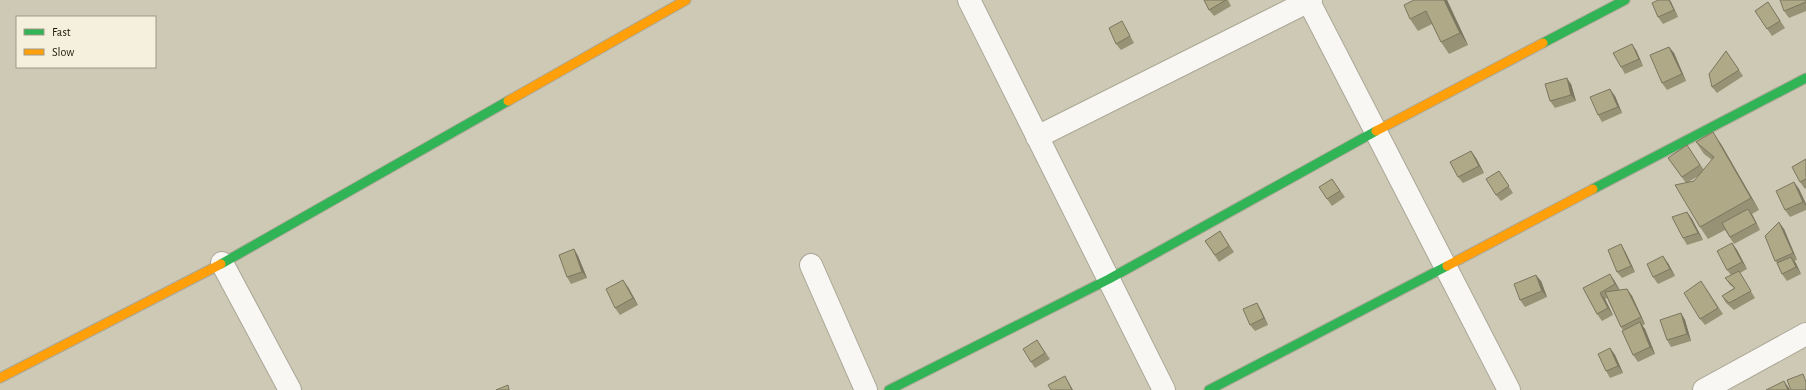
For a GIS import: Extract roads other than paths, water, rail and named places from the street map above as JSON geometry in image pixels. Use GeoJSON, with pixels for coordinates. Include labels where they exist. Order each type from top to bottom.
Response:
{"type":"FeatureCollection","features":[{"type":"Feature","properties":{"kind":"street"},"geometry":{"type":"LineString","coordinates":[[0,378],[222,263],[686,0]]}},
{"type":"Feature","properties":{"kind":"street"},"geometry":{"type":"LineString","coordinates":[[969,0],[1164,390]]}},
{"type":"Feature","properties":{"kind":"street"},"geometry":{"type":"LineString","coordinates":[[1037,137],[1309,0],[1509,390]]}},
{"type":"Feature","properties":{"kind":"street"},"geometry":{"type":"LineString","coordinates":[[889,390],[1109,279],[1376,131],[1625,0]]}},
{"type":"Feature","properties":{"kind":"street"},"geometry":{"type":"LineString","coordinates":[[1209,390],[1806,78]]}},
{"type":"Feature","properties":{"kind":"street"},"geometry":{"type":"LineString","coordinates":[[222,263],[290,390]]}},
{"type":"Feature","properties":{"kind":"street"},"geometry":{"type":"LineString","coordinates":[[811,265],[866,390]]}},
{"type":"Feature","properties":{"kind":"street"},"geometry":{"type":"LineString","coordinates":[[1704,390],[1806,334]]}}]}
